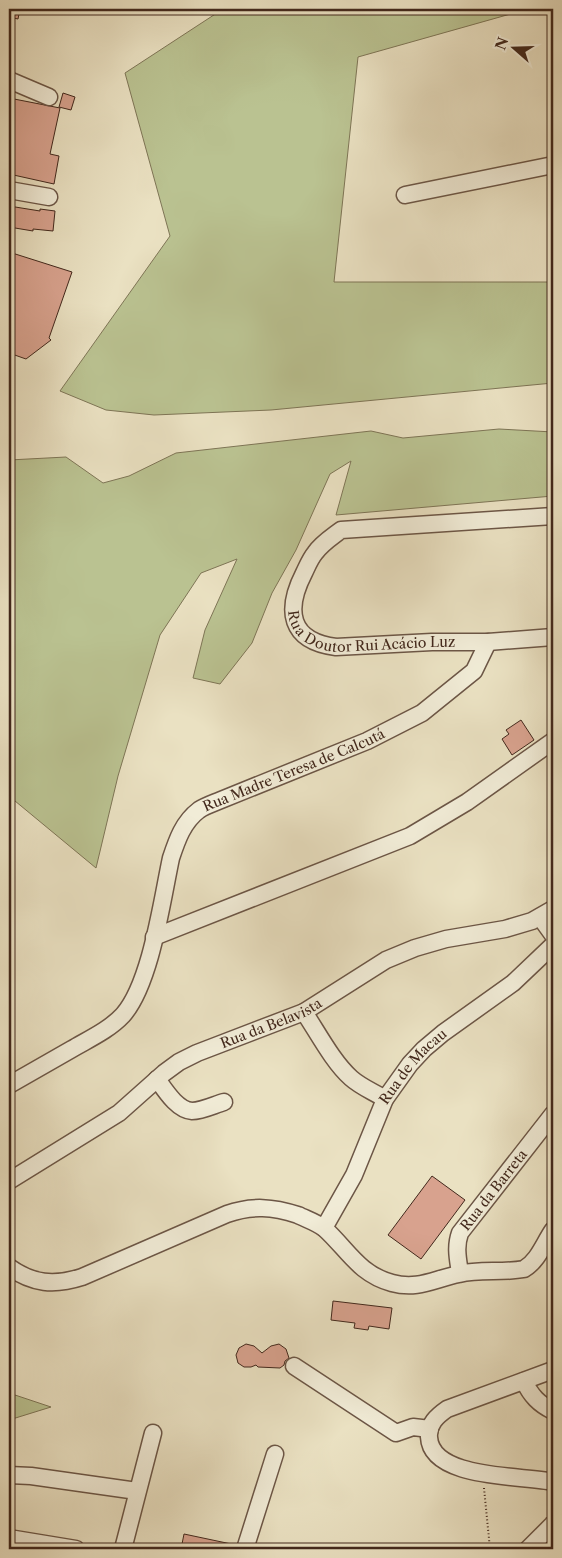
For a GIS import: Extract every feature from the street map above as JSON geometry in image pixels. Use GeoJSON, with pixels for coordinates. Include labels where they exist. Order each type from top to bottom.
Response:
{"type":"FeatureCollection","features":[{"type":"Feature","properties":{"kind":"street"},"geometry":{"type":"LineString","coordinates":[[9,80],[49,97]]}},
{"type":"Feature","properties":{"kind":"street"},"geometry":{"type":"LineString","coordinates":[[405,195],[553,165]]}},
{"type":"Feature","properties":{"kind":"street"},"geometry":{"type":"LineString","coordinates":[[9,190],[49,197]]}},
{"type":"Feature","properties":{"kind":"street","name":"Rua Doutor Rui Acácio Luz"},"geometry":{"type":"LineString","coordinates":[[553,516],[341,530],[322,544],[314,553],[298,586],[292,605],[297,626],[308,638],[325,646],[488,642],[553,638]]}},
{"type":"Feature","properties":{"kind":"street","name":"Rua Madre Teresa de Calcutá"},"geometry":{"type":"LineString","coordinates":[[9,1085],[100,1033],[123,1014],[134,997],[144,975],[171,858],[182,829],[188,820],[200,810],[230,796],[366,741],[422,713],[474,671],[488,642]]}},
{"type":"Feature","properties":{"kind":"street"},"geometry":{"type":"LineString","coordinates":[[154,937],[410,836],[467,802],[553,741]]}},
{"type":"Feature","properties":{"kind":"street"},"geometry":{"type":"LineString","coordinates":[[547,913],[553,935]]}},
{"type":"Feature","properties":{"kind":"street","name":"Rua da Belavista"},"geometry":{"type":"LineString","coordinates":[[9,1181],[119,1113],[179,1062],[197,1053],[304,1012],[386,960],[415,948],[446,939],[505,929],[532,921],[547,913]]}},
{"type":"Feature","properties":{"kind":"street","name":"Rua de Macau"},"geometry":{"type":"LineString","coordinates":[[324,1228],[354,1175],[385,1099],[410,1064],[444,1032],[513,983],[553,945]]}},
{"type":"Feature","properties":{"kind":"street"},"geometry":{"type":"LineString","coordinates":[[304,1012],[348,1075],[359,1084],[385,1099]]}},
{"type":"Feature","properties":{"kind":"street"},"geometry":{"type":"LineString","coordinates":[[157,1079],[174,1100],[182,1107],[192,1111],[224,1102]]}},
{"type":"Feature","properties":{"kind":"street","name":"Rua da Barreta"},"geometry":{"type":"LineString","coordinates":[[460,1273],[457,1242],[460,1233],[553,1114]]}},
{"type":"Feature","properties":{"kind":"street"},"geometry":{"type":"LineString","coordinates":[[9,1266],[36,1281],[66,1282],[82,1277],[227,1214],[263,1207],[281,1210],[306,1218],[324,1228],[357,1264],[367,1272],[385,1281],[417,1286],[460,1273],[524,1269],[534,1260],[553,1230]]}},
{"type":"Feature","properties":{"kind":"street"},"geometry":{"type":"LineString","coordinates":[[294,1366],[396,1433],[413,1427],[430,1429]]}},
{"type":"Feature","properties":{"kind":"street"},"geometry":{"type":"LineString","coordinates":[[553,1370],[447,1409],[434,1420],[430,1429],[429,1440],[434,1451],[445,1461],[459,1468],[475,1472],[553,1482]]}},
{"type":"Feature","properties":{"kind":"street"},"geometry":{"type":"LineString","coordinates":[[524,1381],[533,1397],[553,1411]]}},
{"type":"Feature","properties":{"kind":"street"},"geometry":{"type":"LineString","coordinates":[[123,1549],[152,1433]]}},
{"type":"Feature","properties":{"kind":"street"},"geometry":{"type":"LineString","coordinates":[[245,1549],[275,1454]]}},
{"type":"Feature","properties":{"kind":"street"},"geometry":{"type":"LineString","coordinates":[[9,1475],[31,1476],[137,1491]]}},
{"type":"Feature","properties":{"kind":"street"},"geometry":{"type":"LineString","coordinates":[[528,1549],[553,1524]]}},
{"type":"Feature","properties":{"kind":"street"},"geometry":{"type":"LineString","coordinates":[[9,1538],[76,1549]]}},
{"type":"Feature","properties":{"kind":"path"},"geometry":{"type":"LineString","coordinates":[[483,1480],[490,1549]]}},
{"type":"Feature","properties":{"kind":"green space"},"geometry":{"type":"Polygon","coordinates":[[[223,9],[553,9],[514,13],[358,57],[334,282],[553,282],[553,383],[271,410],[154,415],[106,410],[60,391],[170,236],[125,73],[223,9]]]}},
{"type":"Feature","properties":{"kind":"green space"},"geometry":{"type":"Polygon","coordinates":[[[499,429],[553,432],[553,496],[336,515],[351,461],[330,474],[296,550],[272,593],[252,643],[220,684],[193,678],[205,630],[237,559],[201,573],[160,635],[118,776],[96,868],[9,796],[9,460],[66,457],[103,483],[129,476],[176,453],[371,431],[403,438],[499,429]]]}},
{"type":"Feature","properties":{"kind":"green space"},"geometry":{"type":"Polygon","coordinates":[[[9,1393],[51,1407],[9,1420],[9,1393]]]}},
{"type":"Feature","properties":{"kind":"building"},"geometry":{"type":"Polygon","coordinates":[[[9,9],[20,9],[18,19],[9,17],[9,9]]]}},
{"type":"Feature","properties":{"kind":"building"},"geometry":{"type":"Polygon","coordinates":[[[63,93],[75,97],[71,110],[59,107],[63,93]]]}},
{"type":"Feature","properties":{"kind":"building"},"geometry":{"type":"Polygon","coordinates":[[[9,98],[60,108],[50,154],[59,156],[54,184],[9,174],[9,98]]]}},
{"type":"Feature","properties":{"kind":"building"},"geometry":{"type":"Polygon","coordinates":[[[9,206],[40,211],[40,209],[55,211],[53,231],[33,229],[33,231],[9,227],[9,206]]]}},
{"type":"Feature","properties":{"kind":"building"},"geometry":{"type":"Polygon","coordinates":[[[9,252],[72,272],[49,338],[51,340],[26,359],[9,353],[9,252]]]}},
{"type":"Feature","properties":{"kind":"building"},"geometry":{"type":"Polygon","coordinates":[[[521,720],[534,740],[512,755],[502,739],[509,734],[506,730],[521,720]]]}},
{"type":"Feature","properties":{"kind":"building"},"geometry":{"type":"Polygon","coordinates":[[[432,1176],[465,1200],[421,1259],[388,1235],[432,1176]]]}},
{"type":"Feature","properties":{"kind":"building"},"geometry":{"type":"Polygon","coordinates":[[[333,1301],[392,1308],[389,1329],[369,1326],[368,1330],[354,1328],[355,1323],[331,1320],[333,1301]]]}},
{"type":"Feature","properties":{"kind":"building"},"geometry":{"type":"Polygon","coordinates":[[[246,1344],[254,1346],[262,1353],[271,1346],[279,1344],[286,1349],[289,1358],[280,1368],[258,1367],[256,1365],[244,1367],[238,1363],[236,1355],[239,1348],[246,1344]]]}},
{"type":"Feature","properties":{"kind":"building"},"geometry":{"type":"Polygon","coordinates":[[[184,1534],[236,1545],[235,1549],[181,1549],[184,1534]]]}}]}
